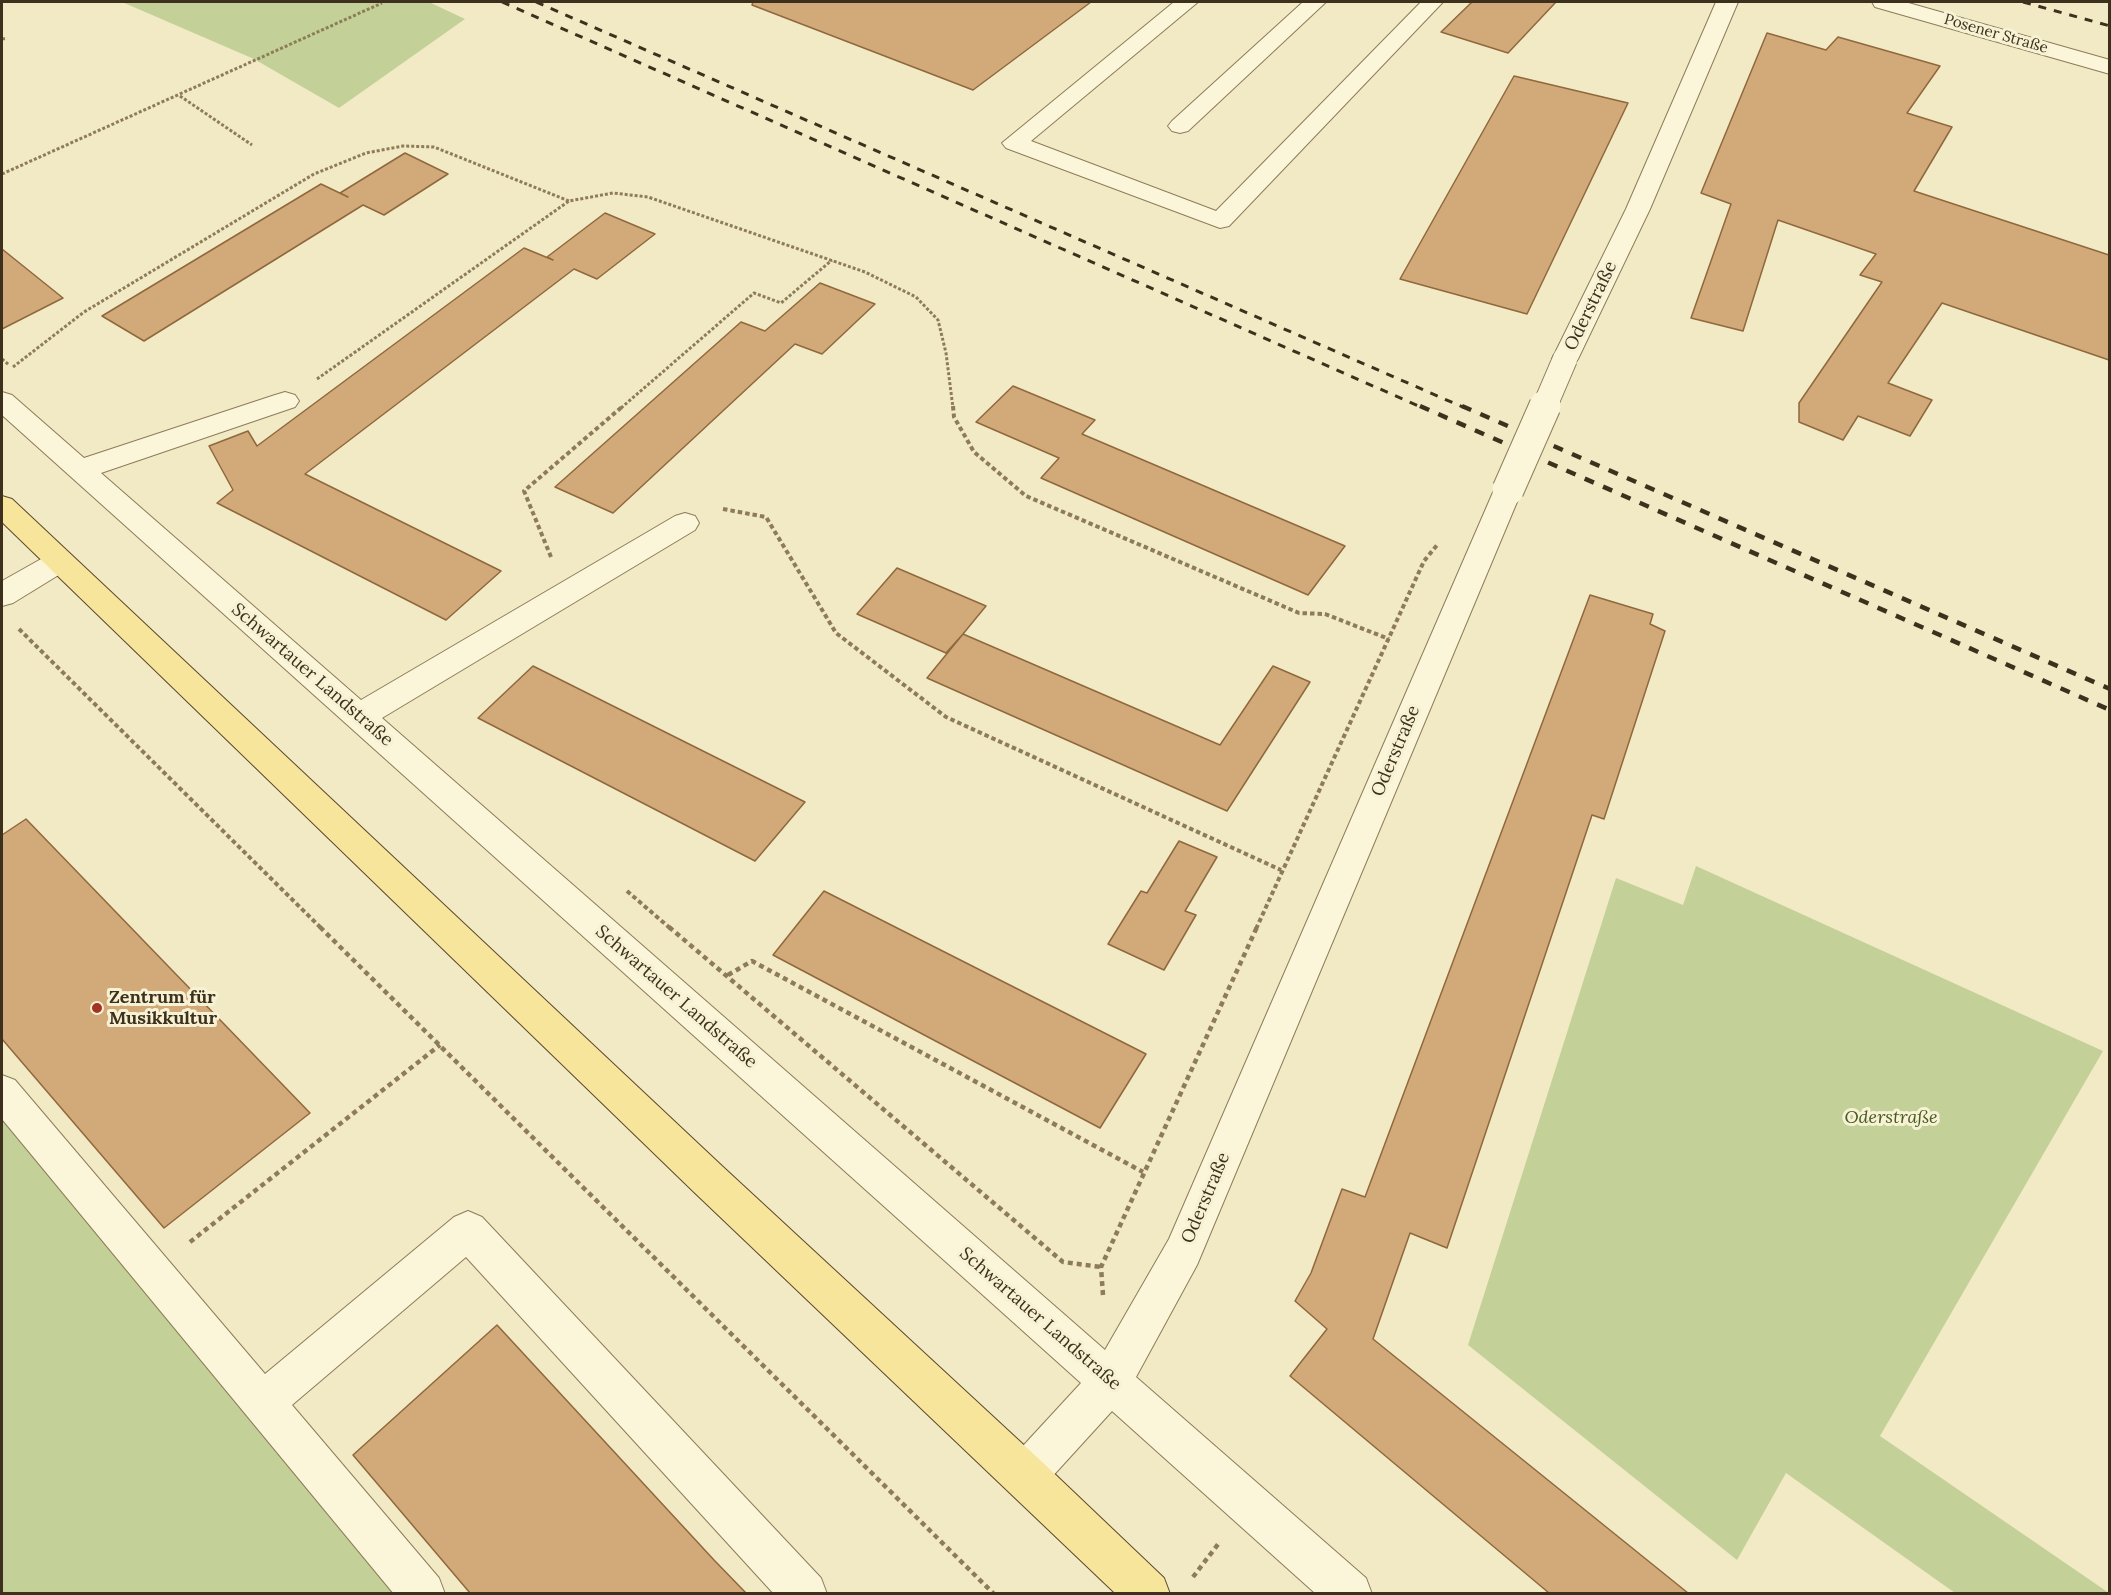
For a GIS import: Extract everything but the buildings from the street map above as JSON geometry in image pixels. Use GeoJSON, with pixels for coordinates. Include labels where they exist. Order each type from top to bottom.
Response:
{"type":"FeatureCollection","features":[{"type":"Feature","properties":{"kind":"main road"},"geometry":{"type":"LineString","coordinates":[[2,506],[699,1171],[1025,1475],[1167,1589]]}},
{"type":"Feature","properties":{"kind":"street"},"geometry":{"type":"LineString","coordinates":[[1187,2],[1014,143],[1220,220],[1431,2]]}},
{"type":"Feature","properties":{"kind":"street"},"geometry":{"type":"LineString","coordinates":[[1180,126],[1315,2]]}},
{"type":"Feature","properties":{"kind":"street","name":"Oderstraße"},"geometry":{"type":"LineString","coordinates":[[1025,1475],[1110,1382],[1183,1252],[1565,359],[1638,208],[1727,2]]}},
{"type":"Feature","properties":{"kind":"street","name":"Posener Straße"},"geometry":{"type":"LineString","coordinates":[[1883,2],[2109,67]]}},
{"type":"Feature","properties":{"kind":"street","name":"Schwartauer Landstraße"},"geometry":{"type":"LineString","coordinates":[[2,401],[1350,1593]]}},
{"type":"Feature","properties":{"kind":"street"},"geometry":{"type":"LineString","coordinates":[[80,470],[285,402]]}},
{"type":"Feature","properties":{"kind":"street"},"geometry":{"type":"LineString","coordinates":[[358,717],[686,523]]}},
{"type":"Feature","properties":{"kind":"street"},"geometry":{"type":"LineString","coordinates":[[2,595],[60,561]]}},
{"type":"Feature","properties":{"kind":"street"},"geometry":{"type":"LineString","coordinates":[[2,1092],[423,1593]]}},
{"type":"Feature","properties":{"kind":"street"},"geometry":{"type":"LineString","coordinates":[[262,1403],[468,1230],[805,1593]]}},
{"type":"Feature","properties":{"kind":"path"},"geometry":{"type":"LineString","coordinates":[[2,174],[382,3]]}},
{"type":"Feature","properties":{"kind":"path"},"geometry":{"type":"LineString","coordinates":[[2,39],[7,38]]}},
{"type":"Feature","properties":{"kind":"path"},"geometry":{"type":"LineString","coordinates":[[179,95],[252,145]]}},
{"type":"Feature","properties":{"kind":"path"},"geometry":{"type":"LineString","coordinates":[[12,367],[94,306],[314,174],[366,153],[403,146],[434,147],[569,201]]}},
{"type":"Feature","properties":{"kind":"path"},"geometry":{"type":"LineString","coordinates":[[285,402],[569,201],[613,193],[648,197],[866,272],[916,297],[938,320],[946,353],[954,417],[974,452],[1026,496],[1299,613],[1325,614],[1389,639],[1281,870],[1101,1267]]}},
{"type":"Feature","properties":{"kind":"path"},"geometry":{"type":"LineString","coordinates":[[567,593],[524,491],[754,293],[781,303],[832,260]]}},
{"type":"Feature","properties":{"kind":"path"},"geometry":{"type":"LineString","coordinates":[[686,523],[726,508],[766,517],[836,633],[946,717],[1281,870]]}},
{"type":"Feature","properties":{"kind":"path"},"geometry":{"type":"LineString","coordinates":[[18,628],[994,1593]]}},
{"type":"Feature","properties":{"kind":"path"},"geometry":{"type":"LineString","coordinates":[[728,975],[752,961],[1143,1172]]}},
{"type":"Feature","properties":{"kind":"path"},"geometry":{"type":"LineString","coordinates":[[152,1272],[440,1045]]}},
{"type":"Feature","properties":{"kind":"path"},"geometry":{"type":"LineString","coordinates":[[1167,1589],[1249,1504]]}},
{"type":"Feature","properties":{"kind":"green space"},"geometry":{"type":"Polygon","coordinates":[[[122,2],[429,2],[465,19],[339,108],[254,59],[122,2]]]}},
{"type":"Feature","properties":{"kind":"green space"},"geometry":{"type":"Polygon","coordinates":[[[1696,866],[2103,1051],[1880,1436],[2109,1593],[1955,1593],[1786,1473],[1737,1560],[1468,1345],[1616,878],[1683,905],[1696,866]]]}},
{"type":"Feature","properties":{"kind":"green space"},"geometry":{"type":"Polygon","coordinates":[[[2,1092],[423,1593],[2,1593],[2,1092]]]}},
{"type":"Feature","properties":{"kind":"railway"},"geometry":{"type":"LineString","coordinates":[[502,2],[1423,408]]}},
{"type":"Feature","properties":{"kind":"railway"},"geometry":{"type":"LineString","coordinates":[[536,2],[1465,408]]}},
{"type":"Feature","properties":{"kind":"railway"},"geometry":{"type":"LineString","coordinates":[[2023,2],[2110,26]]}},
{"type":"Feature","properties":{"kind":"railway"},"geometry":{"type":"LineString","coordinates":[[1420,406],[2110,710]]}},
{"type":"Feature","properties":{"kind":"railway"},"geometry":{"type":"LineString","coordinates":[[1462,406],[2110,689]]}},
{"type":"Feature","properties":{"kind":"place","name":"Zentrum für Musikkultur"},"geometry":{"type":"Point","coordinates":[97,1008]}}]}
